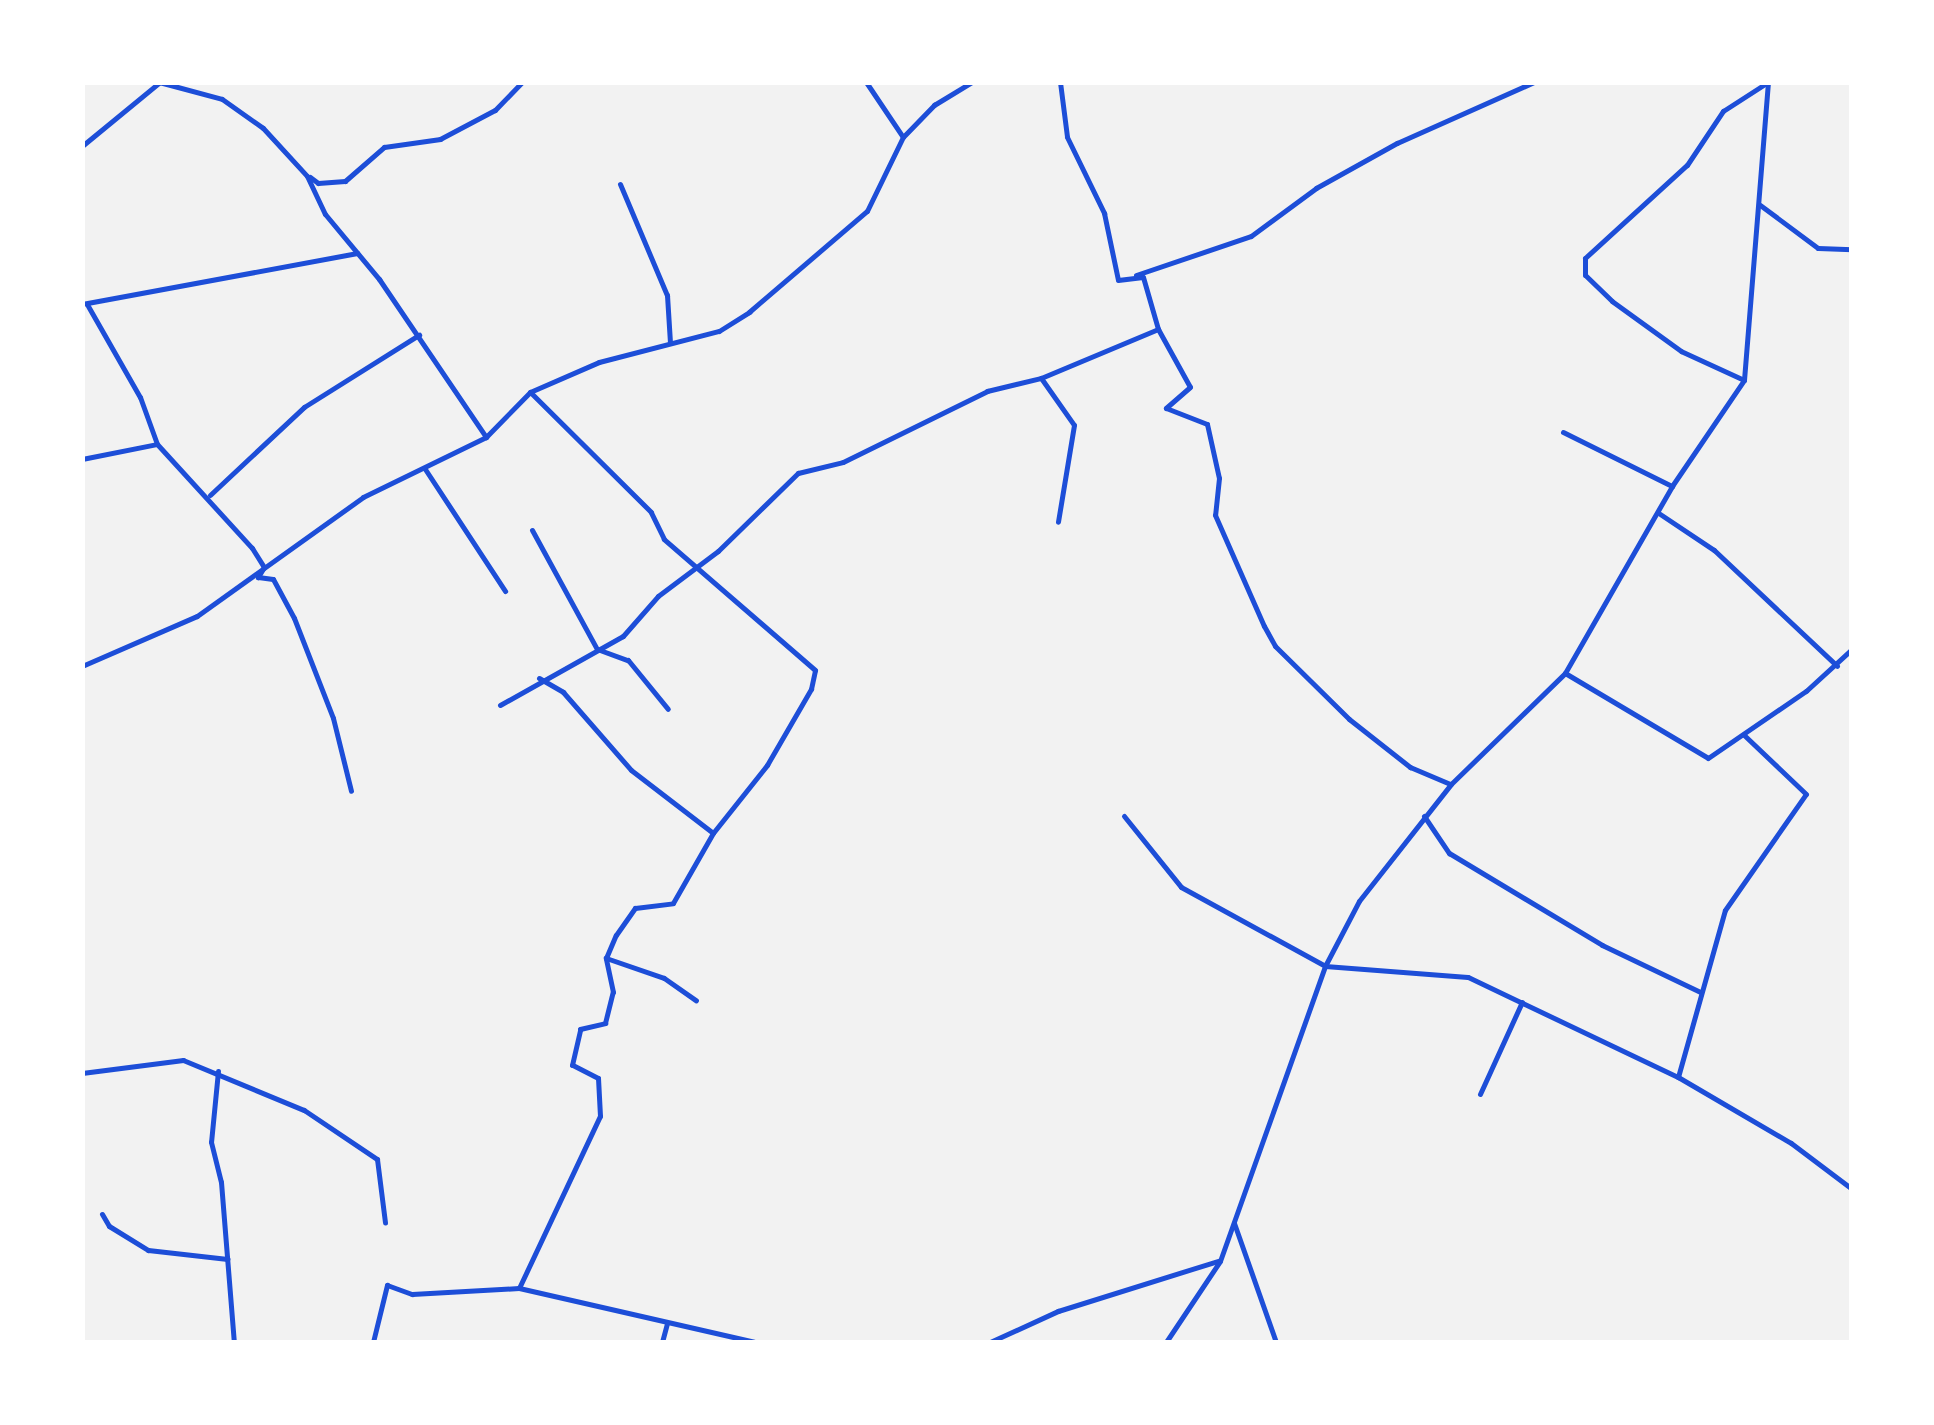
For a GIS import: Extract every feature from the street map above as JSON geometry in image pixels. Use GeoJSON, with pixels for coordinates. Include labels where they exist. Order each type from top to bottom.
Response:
{"type":"FeatureCollection","features":[{"type":"Feature","properties":{"kind":"street"},"geometry":{"type":"LineString","coordinates":[[82,146],[160,83],[222,99],[263,128],[307,176],[318,183],[345,181],[384,147],[440,140],[495,110],[522,82]]}},
{"type":"Feature","properties":{"kind":"street"},"geometry":{"type":"LineString","coordinates":[[866,82],[903,137]]}},
{"type":"Feature","properties":{"kind":"street"},"geometry":{"type":"LineString","coordinates":[[82,666],[196,616],[258,577],[306,534],[363,497],[486,437],[530,392],[599,362],[719,331],[749,312],[868,211],[903,137],[934,105],[972,82]]}},
{"type":"Feature","properties":{"kind":"street"},"geometry":{"type":"LineString","coordinates":[[1060,82],[1067,138],[1104,213],[1118,280]]}},
{"type":"Feature","properties":{"kind":"street"},"geometry":{"type":"LineString","coordinates":[[1118,280],[1252,236],[1316,188],[1380,152],[1534,82]]}},
{"type":"Feature","properties":{"kind":"street"},"geometry":{"type":"LineString","coordinates":[[1166,1342],[1220,1261],[1326,966],[1358,901],[1451,784],[1565,672],[1660,514],[1672,486],[1744,380],[1768,82]]}},
{"type":"Feature","properties":{"kind":"street"},"geometry":{"type":"LineString","coordinates":[[1744,380],[1681,351],[1612,302],[1586,275],[1585,258],[1688,165],[1723,112],[1768,82]]}},
{"type":"Feature","properties":{"kind":"street"},"geometry":{"type":"LineString","coordinates":[[307,176],[325,214],[418,335],[486,437]]}},
{"type":"Feature","properties":{"kind":"street"},"geometry":{"type":"LineString","coordinates":[[620,184],[668,294],[670,343]]}},
{"type":"Feature","properties":{"kind":"street"},"geometry":{"type":"LineString","coordinates":[[1760,204],[1818,248],[1852,249]]}},
{"type":"Feature","properties":{"kind":"street"},"geometry":{"type":"LineString","coordinates":[[258,577],[264,567],[258,557],[210,494],[157,444],[140,396],[85,305],[357,253]]}},
{"type":"Feature","properties":{"kind":"street"},"geometry":{"type":"LineString","coordinates":[[1118,280],[1143,277],[1158,329],[1190,386],[1166,408],[1207,424],[1219,478],[1215,515],[1275,646],[1410,767],[1451,784]]}},
{"type":"Feature","properties":{"kind":"street"},"geometry":{"type":"LineString","coordinates":[[500,705],[539,678],[624,636],[694,566],[718,551],[798,473],[843,462],[987,391],[1041,378],[1158,329]]}},
{"type":"Feature","properties":{"kind":"street"},"geometry":{"type":"LineString","coordinates":[[210,494],[304,407],[418,335]]}},
{"type":"Feature","properties":{"kind":"street"},"geometry":{"type":"LineString","coordinates":[[1041,378],[1074,425],[1058,522]]}},
{"type":"Feature","properties":{"kind":"street"},"geometry":{"type":"LineString","coordinates":[[520,1288],[600,1116],[598,1078],[572,1065],[580,1029],[604,1023],[614,992],[606,958],[635,908],[673,903],[713,833],[766,765],[810,689],[815,670],[664,539],[651,512],[530,392]]}},
{"type":"Feature","properties":{"kind":"street"},"geometry":{"type":"LineString","coordinates":[[1563,432],[1672,486]]}},
{"type":"Feature","properties":{"kind":"street"},"geometry":{"type":"LineString","coordinates":[[82,459],[157,444]]}},
{"type":"Feature","properties":{"kind":"street"},"geometry":{"type":"LineString","coordinates":[[425,469],[504,591]]}},
{"type":"Feature","properties":{"kind":"street"},"geometry":{"type":"LineString","coordinates":[[1660,514],[1714,550],[1838,666]]}},
{"type":"Feature","properties":{"kind":"street"},"geometry":{"type":"LineString","coordinates":[[532,530],[597,650],[628,660],[668,710]]}},
{"type":"Feature","properties":{"kind":"street"},"geometry":{"type":"LineString","coordinates":[[258,577],[272,578],[294,618],[333,718],[351,791]]}},
{"type":"Feature","properties":{"kind":"street"},"geometry":{"type":"LineString","coordinates":[[1565,672],[1708,758],[1838,666],[1852,649]]}},
{"type":"Feature","properties":{"kind":"street"},"geometry":{"type":"LineString","coordinates":[[539,678],[564,692],[632,770],[713,833]]}},
{"type":"Feature","properties":{"kind":"street"},"geometry":{"type":"LineString","coordinates":[[1678,1077],[1725,910],[1806,794],[1744,735]]}},
{"type":"Feature","properties":{"kind":"street"},"geometry":{"type":"LineString","coordinates":[[1124,816],[1181,887],[1326,966],[1468,977],[1678,1077],[1791,1144],[1852,1188]]}},
{"type":"Feature","properties":{"kind":"street"},"geometry":{"type":"LineString","coordinates":[[1424,816],[1449,853],[1602,945],[1702,992]]}},
{"type":"Feature","properties":{"kind":"street"},"geometry":{"type":"LineString","coordinates":[[606,958],[664,978],[696,1000]]}},
{"type":"Feature","properties":{"kind":"street"},"geometry":{"type":"LineString","coordinates":[[1480,1094],[1522,1002]]}},
{"type":"Feature","properties":{"kind":"street"},"geometry":{"type":"LineString","coordinates":[[82,1073],[147,1060],[183,1060],[218,1071],[304,1110],[376,1158],[385,1222]]}},
{"type":"Feature","properties":{"kind":"street"},"geometry":{"type":"LineString","coordinates":[[218,1071],[210,1142],[228,1259],[234,1342]]}},
{"type":"Feature","properties":{"kind":"street"},"geometry":{"type":"LineString","coordinates":[[102,1214],[109,1226],[148,1250],[228,1259]]}},
{"type":"Feature","properties":{"kind":"street"},"geometry":{"type":"LineString","coordinates":[[1233,1221],[1276,1342]]}},
{"type":"Feature","properties":{"kind":"street"},"geometry":{"type":"LineString","coordinates":[[990,1342],[1058,1311],[1220,1261]]}},
{"type":"Feature","properties":{"kind":"street"},"geometry":{"type":"LineString","coordinates":[[373,1342],[387,1285],[412,1294],[520,1288],[754,1342]]}},
{"type":"Feature","properties":{"kind":"street"},"geometry":{"type":"LineString","coordinates":[[662,1342],[666,1323]]}}]}
